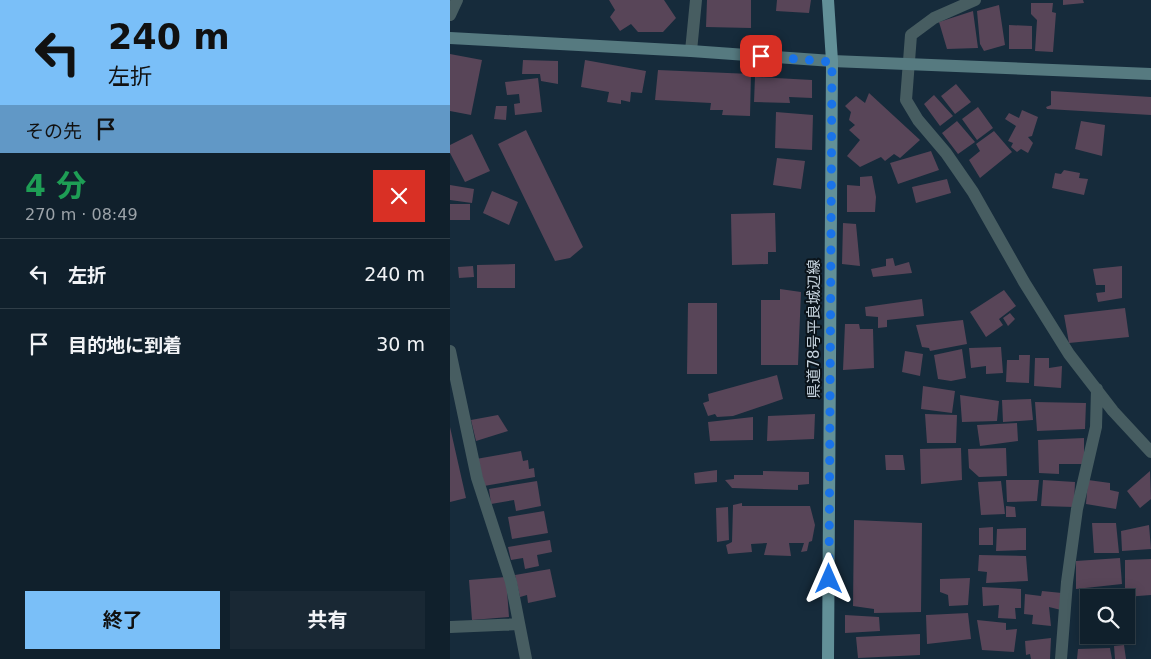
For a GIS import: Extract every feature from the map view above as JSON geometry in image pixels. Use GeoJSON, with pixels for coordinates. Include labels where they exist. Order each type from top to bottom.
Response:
{"type":"FeatureCollection","features":[{"type":"Feature","properties":{"kind":"main road","name":"県道78号平良城辺線"},"geometry":{"type":"LineString","coordinates":[[828,0],[832,62],[828,659]]}},
{"type":"Feature","properties":{"kind":"street"},"geometry":{"type":"LineString","coordinates":[[450,16],[457,0]]}},
{"type":"Feature","properties":{"kind":"street"},"geometry":{"type":"LineString","coordinates":[[690,51],[696,0]]}},
{"type":"Feature","properties":{"kind":"street"},"geometry":{"type":"LineString","coordinates":[[975,0],[934,18],[911,35],[906,100],[918,120],[946,153],[973,192],[1050,327],[1113,411],[1151,452]]}},
{"type":"Feature","properties":{"kind":"street"},"geometry":{"type":"LineString","coordinates":[[450,38],[690,51],[832,62],[1151,74]]}},
{"type":"Feature","properties":{"kind":"street"},"geometry":{"type":"LineString","coordinates":[[450,351],[454,384],[477,478],[511,582],[526,659]]}},
{"type":"Feature","properties":{"kind":"street"},"geometry":{"type":"LineString","coordinates":[[1061,659],[1067,582],[1077,509],[1096,427],[1097,389]]}},
{"type":"Feature","properties":{"kind":"street"},"geometry":{"type":"LineString","coordinates":[[450,627],[519,624]]}},
{"type":"Feature","properties":{"kind":"building"},"geometry":{"type":"Polygon","coordinates":[[[609,0],[664,0],[676,18],[663,32],[638,32],[631,24],[620,31],[610,17],[615,10],[609,0]]]}},
{"type":"Feature","properties":{"kind":"building"},"geometry":{"type":"Polygon","coordinates":[[[707,0],[751,0],[751,28],[706,27],[707,0]]]}},
{"type":"Feature","properties":{"kind":"building"},"geometry":{"type":"Polygon","coordinates":[[[777,0],[811,0],[809,13],[776,11],[777,0]]]}},
{"type":"Feature","properties":{"kind":"building"},"geometry":{"type":"Polygon","coordinates":[[[1063,0],[1083,0],[1084,3],[1063,5],[1063,0]]]}},
{"type":"Feature","properties":{"kind":"building"},"geometry":{"type":"Polygon","coordinates":[[[1031,3],[1053,3],[1052,12],[1056,13],[1053,52],[1035,51],[1037,20],[1031,14],[1031,3]]]}},
{"type":"Feature","properties":{"kind":"building"},"geometry":{"type":"Polygon","coordinates":[[[999,5],[1005,45],[984,51],[980,44],[977,11],[999,5]]]}},
{"type":"Feature","properties":{"kind":"building"},"geometry":{"type":"Polygon","coordinates":[[[973,11],[978,48],[947,49],[939,22],[973,11]]]}},
{"type":"Feature","properties":{"kind":"building"},"geometry":{"type":"Polygon","coordinates":[[[1009,25],[1032,26],[1032,49],[1009,49],[1009,25]]]}},
{"type":"Feature","properties":{"kind":"building"},"geometry":{"type":"Polygon","coordinates":[[[450,54],[482,60],[471,115],[450,111],[450,54]]]}},
{"type":"Feature","properties":{"kind":"building"},"geometry":{"type":"Polygon","coordinates":[[[523,60],[558,61],[558,84],[541,81],[540,74],[522,74],[523,60]]]}},
{"type":"Feature","properties":{"kind":"building"},"geometry":{"type":"Polygon","coordinates":[[[585,60],[646,71],[642,93],[631,92],[630,102],[621,100],[621,104],[607,102],[609,92],[581,87],[585,60]]]}},
{"type":"Feature","properties":{"kind":"building"},"geometry":{"type":"Polygon","coordinates":[[[658,70],[751,74],[750,116],[722,115],[723,110],[710,110],[711,103],[655,100],[658,70]]]}},
{"type":"Feature","properties":{"kind":"building"},"geometry":{"type":"Polygon","coordinates":[[[755,77],[812,80],[812,98],[789,97],[790,103],[754,102],[755,77]]]}},
{"type":"Feature","properties":{"kind":"building"},"geometry":{"type":"Polygon","coordinates":[[[538,78],[542,112],[515,115],[514,104],[520,103],[519,94],[507,95],[505,82],[538,78]]]}},
{"type":"Feature","properties":{"kind":"building"},"geometry":{"type":"Polygon","coordinates":[[[956,84],[971,102],[955,114],[941,96],[956,84]]]}},
{"type":"Feature","properties":{"kind":"building"},"geometry":{"type":"Polygon","coordinates":[[[1051,91],[1151,97],[1151,115],[1047,109],[1046,107],[1051,105],[1051,91]]]}},
{"type":"Feature","properties":{"kind":"building"},"geometry":{"type":"Polygon","coordinates":[[[869,93],[920,140],[900,158],[894,154],[885,161],[881,157],[860,167],[847,156],[860,140],[849,130],[855,125],[849,120],[851,112],[845,106],[856,96],[865,103],[869,93]]]}},
{"type":"Feature","properties":{"kind":"building"},"geometry":{"type":"Polygon","coordinates":[[[934,95],[953,116],[940,126],[924,104],[934,95]]]}},
{"type":"Feature","properties":{"kind":"building"},"geometry":{"type":"Polygon","coordinates":[[[496,106],[507,106],[506,120],[494,119],[496,106]]]}},
{"type":"Feature","properties":{"kind":"building"},"geometry":{"type":"Polygon","coordinates":[[[978,107],[993,128],[977,140],[962,119],[978,107]]]}},
{"type":"Feature","properties":{"kind":"building"},"geometry":{"type":"Polygon","coordinates":[[[1022,110],[1038,117],[1032,136],[1028,137],[1033,143],[1028,153],[1021,149],[1017,152],[1011,147],[1013,143],[1008,141],[1016,126],[1005,119],[1009,113],[1019,118],[1022,110]]]}},
{"type":"Feature","properties":{"kind":"building"},"geometry":{"type":"Polygon","coordinates":[[[776,112],[813,115],[812,150],[775,148],[776,112]]]}},
{"type":"Feature","properties":{"kind":"building"},"geometry":{"type":"Polygon","coordinates":[[[957,121],[975,142],[958,154],[942,133],[957,121]]]}},
{"type":"Feature","properties":{"kind":"building"},"geometry":{"type":"Polygon","coordinates":[[[1081,121],[1105,125],[1102,156],[1075,149],[1081,121]]]}},
{"type":"Feature","properties":{"kind":"building"},"geometry":{"type":"Polygon","coordinates":[[[526,130],[583,247],[570,258],[555,261],[498,144],[526,130]]]}},
{"type":"Feature","properties":{"kind":"building"},"geometry":{"type":"Polygon","coordinates":[[[994,131],[1012,152],[980,178],[969,160],[980,151],[976,144],[994,131]]]}},
{"type":"Feature","properties":{"kind":"building"},"geometry":{"type":"Polygon","coordinates":[[[472,134],[490,171],[465,182],[450,153],[450,145],[472,134]]]}},
{"type":"Feature","properties":{"kind":"building"},"geometry":{"type":"Polygon","coordinates":[[[931,151],[939,170],[898,184],[890,163],[931,151]]]}},
{"type":"Feature","properties":{"kind":"building"},"geometry":{"type":"Polygon","coordinates":[[[777,158],[805,161],[801,189],[773,185],[777,158]]]}},
{"type":"Feature","properties":{"kind":"building"},"geometry":{"type":"Polygon","coordinates":[[[1064,170],[1080,173],[1079,178],[1088,179],[1084,195],[1052,188],[1055,173],[1061,174],[1064,170]]]}},
{"type":"Feature","properties":{"kind":"building"},"geometry":{"type":"Polygon","coordinates":[[[872,176],[876,197],[875,212],[847,212],[847,185],[860,186],[860,177],[872,176]]]}},
{"type":"Feature","properties":{"kind":"building"},"geometry":{"type":"Polygon","coordinates":[[[947,179],[951,193],[916,203],[912,187],[947,179]]]}},
{"type":"Feature","properties":{"kind":"building"},"geometry":{"type":"Polygon","coordinates":[[[450,185],[474,189],[472,203],[450,200],[450,185]]]}},
{"type":"Feature","properties":{"kind":"building"},"geometry":{"type":"Polygon","coordinates":[[[492,191],[518,202],[509,225],[483,213],[492,191]]]}},
{"type":"Feature","properties":{"kind":"building"},"geometry":{"type":"Polygon","coordinates":[[[450,204],[470,204],[470,220],[450,220],[450,204]]]}},
{"type":"Feature","properties":{"kind":"building"},"geometry":{"type":"Polygon","coordinates":[[[775,213],[776,252],[768,252],[768,264],[732,265],[731,214],[775,213]]]}},
{"type":"Feature","properties":{"kind":"building"},"geometry":{"type":"Polygon","coordinates":[[[843,223],[856,224],[860,266],[842,264],[843,223]]]}},
{"type":"Feature","properties":{"kind":"building"},"geometry":{"type":"Polygon","coordinates":[[[893,258],[895,266],[909,262],[912,273],[873,277],[871,269],[886,266],[886,259],[893,258]]]}},
{"type":"Feature","properties":{"kind":"building"},"geometry":{"type":"Polygon","coordinates":[[[515,264],[515,288],[477,288],[477,265],[515,264]]]}},
{"type":"Feature","properties":{"kind":"building"},"geometry":{"type":"Polygon","coordinates":[[[473,266],[474,277],[459,278],[458,267],[473,266]]]}},
{"type":"Feature","properties":{"kind":"building"},"geometry":{"type":"Polygon","coordinates":[[[1122,266],[1122,298],[1098,302],[1096,293],[1105,292],[1105,285],[1096,285],[1093,269],[1122,266]]]}},
{"type":"Feature","properties":{"kind":"building"},"geometry":{"type":"Polygon","coordinates":[[[780,289],[801,292],[798,365],[761,365],[761,300],[780,300],[780,289]]]}},
{"type":"Feature","properties":{"kind":"building"},"geometry":{"type":"Polygon","coordinates":[[[1004,290],[1016,306],[999,319],[1003,325],[986,337],[970,312],[1004,290]]]}},
{"type":"Feature","properties":{"kind":"building"},"geometry":{"type":"Polygon","coordinates":[[[922,299],[924,316],[887,320],[887,327],[878,328],[878,317],[866,316],[865,307],[922,299]]]}},
{"type":"Feature","properties":{"kind":"building"},"geometry":{"type":"Polygon","coordinates":[[[688,303],[717,303],[717,374],[687,374],[688,303]]]}},
{"type":"Feature","properties":{"kind":"building"},"geometry":{"type":"Polygon","coordinates":[[[1125,308],[1129,337],[1069,343],[1064,315],[1125,308]]]}},
{"type":"Feature","properties":{"kind":"building"},"geometry":{"type":"Polygon","coordinates":[[[1010,313],[1015,319],[1008,326],[1003,318],[1010,313]]]}},
{"type":"Feature","properties":{"kind":"building"},"geometry":{"type":"Polygon","coordinates":[[[963,320],[967,344],[930,351],[929,348],[922,347],[916,325],[963,320]]]}},
{"type":"Feature","properties":{"kind":"building"},"geometry":{"type":"Polygon","coordinates":[[[845,324],[859,324],[860,329],[873,329],[874,368],[843,370],[845,324]]]}},
{"type":"Feature","properties":{"kind":"building"},"geometry":{"type":"Polygon","coordinates":[[[1001,347],[1003,373],[986,374],[986,366],[971,368],[969,348],[1001,347]]]}},
{"type":"Feature","properties":{"kind":"building"},"geometry":{"type":"Polygon","coordinates":[[[962,349],[966,378],[951,381],[938,379],[934,355],[962,349]]]}},
{"type":"Feature","properties":{"kind":"building"},"geometry":{"type":"Polygon","coordinates":[[[905,351],[923,354],[920,376],[902,372],[905,351]]]}},
{"type":"Feature","properties":{"kind":"building"},"geometry":{"type":"Polygon","coordinates":[[[1019,355],[1030,355],[1029,383],[1006,382],[1007,360],[1019,360],[1019,355]]]}},
{"type":"Feature","properties":{"kind":"building"},"geometry":{"type":"Polygon","coordinates":[[[1035,358],[1049,358],[1049,368],[1062,366],[1061,388],[1034,386],[1035,358]]]}},
{"type":"Feature","properties":{"kind":"building"},"geometry":{"type":"Polygon","coordinates":[[[777,375],[783,399],[733,416],[717,417],[715,414],[708,416],[703,403],[709,401],[708,394],[777,375]]]}},
{"type":"Feature","properties":{"kind":"building"},"geometry":{"type":"Polygon","coordinates":[[[923,386],[955,391],[952,413],[921,409],[923,386]]]}},
{"type":"Feature","properties":{"kind":"building"},"geometry":{"type":"Polygon","coordinates":[[[960,395],[999,401],[997,421],[962,422],[960,395]]]}},
{"type":"Feature","properties":{"kind":"building"},"geometry":{"type":"Polygon","coordinates":[[[1031,399],[1033,420],[1003,422],[1002,400],[1031,399]]]}},
{"type":"Feature","properties":{"kind":"building"},"geometry":{"type":"Polygon","coordinates":[[[1035,402],[1086,403],[1085,429],[1037,431],[1035,402]]]}},
{"type":"Feature","properties":{"kind":"building"},"geometry":{"type":"Polygon","coordinates":[[[815,414],[814,439],[767,441],[768,416],[815,414]]]}},
{"type":"Feature","properties":{"kind":"building"},"geometry":{"type":"Polygon","coordinates":[[[925,414],[957,415],[956,443],[927,443],[925,414]]]}},
{"type":"Feature","properties":{"kind":"building"},"geometry":{"type":"Polygon","coordinates":[[[498,415],[508,431],[476,441],[471,420],[498,415]]]}},
{"type":"Feature","properties":{"kind":"building"},"geometry":{"type":"Polygon","coordinates":[[[753,417],[753,440],[710,441],[708,422],[753,417]]]}},
{"type":"Feature","properties":{"kind":"building"},"geometry":{"type":"Polygon","coordinates":[[[1017,423],[1018,441],[980,446],[977,425],[1017,423]]]}},
{"type":"Feature","properties":{"kind":"building"},"geometry":{"type":"Polygon","coordinates":[[[450,427],[466,498],[450,502],[450,427]]]}},
{"type":"Feature","properties":{"kind":"building"},"geometry":{"type":"Polygon","coordinates":[[[1084,438],[1084,464],[1059,464],[1059,474],[1039,473],[1038,440],[1084,438]]]}},
{"type":"Feature","properties":{"kind":"building"},"geometry":{"type":"Polygon","coordinates":[[[961,448],[962,480],[921,484],[920,449],[961,448]]]}},
{"type":"Feature","properties":{"kind":"building"},"geometry":{"type":"Polygon","coordinates":[[[1006,448],[1007,476],[979,477],[969,468],[968,449],[1006,448]]]}},
{"type":"Feature","properties":{"kind":"building"},"geometry":{"type":"Polygon","coordinates":[[[521,451],[523,461],[528,460],[529,469],[534,468],[535,477],[484,486],[476,459],[521,451]]]}},
{"type":"Feature","properties":{"kind":"building"},"geometry":{"type":"Polygon","coordinates":[[[885,455],[903,455],[905,470],[886,470],[885,455]]]}},
{"type":"Feature","properties":{"kind":"building"},"geometry":{"type":"Polygon","coordinates":[[[717,470],[717,482],[695,484],[694,473],[717,470]]]}},
{"type":"Feature","properties":{"kind":"building"},"geometry":{"type":"Polygon","coordinates":[[[763,471],[809,472],[809,484],[798,485],[798,490],[732,488],[725,480],[734,479],[734,475],[763,475],[763,471]]]}},
{"type":"Feature","properties":{"kind":"building"},"geometry":{"type":"Polygon","coordinates":[[[1150,471],[1151,499],[1140,508],[1127,491],[1150,471]]]}},
{"type":"Feature","properties":{"kind":"building"},"geometry":{"type":"Polygon","coordinates":[[[1006,480],[1039,480],[1037,501],[1007,502],[1006,480]]]}},
{"type":"Feature","properties":{"kind":"building"},"geometry":{"type":"Polygon","coordinates":[[[1043,480],[1075,482],[1074,507],[1041,506],[1043,480]]]}},
{"type":"Feature","properties":{"kind":"building"},"geometry":{"type":"Polygon","coordinates":[[[1088,480],[1110,483],[1110,490],[1119,492],[1116,509],[1086,504],[1088,480]]]}},
{"type":"Feature","properties":{"kind":"building"},"geometry":{"type":"Polygon","coordinates":[[[537,481],[541,506],[516,511],[514,500],[491,504],[489,489],[537,481]]]}},
{"type":"Feature","properties":{"kind":"building"},"geometry":{"type":"Polygon","coordinates":[[[1001,481],[1005,514],[981,515],[978,482],[1001,481]]]}},
{"type":"Feature","properties":{"kind":"building"},"geometry":{"type":"Polygon","coordinates":[[[742,503],[742,506],[810,506],[815,525],[812,541],[809,542],[807,551],[801,552],[804,543],[789,543],[791,556],[764,555],[767,543],[751,544],[752,552],[728,554],[726,545],[732,542],[733,505],[742,503]]]}},
{"type":"Feature","properties":{"kind":"building"},"geometry":{"type":"Polygon","coordinates":[[[1006,506],[1015,507],[1016,517],[1006,517],[1006,506]]]}},
{"type":"Feature","properties":{"kind":"building"},"geometry":{"type":"Polygon","coordinates":[[[728,507],[729,540],[717,542],[716,508],[728,507]]]}},
{"type":"Feature","properties":{"kind":"building"},"geometry":{"type":"Polygon","coordinates":[[[544,511],[548,533],[512,539],[508,517],[544,511]]]}},
{"type":"Feature","properties":{"kind":"building"},"geometry":{"type":"Polygon","coordinates":[[[854,520],[922,523],[921,612],[874,613],[874,609],[853,606],[854,520]]]}},
{"type":"Feature","properties":{"kind":"building"},"geometry":{"type":"Polygon","coordinates":[[[1092,523],[1116,523],[1119,553],[1094,553],[1092,523]]]}},
{"type":"Feature","properties":{"kind":"building"},"geometry":{"type":"Polygon","coordinates":[[[1149,525],[1151,549],[1122,551],[1121,531],[1149,525]]]}},
{"type":"Feature","properties":{"kind":"building"},"geometry":{"type":"Polygon","coordinates":[[[993,527],[993,545],[979,545],[979,528],[993,527]]]}},
{"type":"Feature","properties":{"kind":"building"},"geometry":{"type":"Polygon","coordinates":[[[1026,528],[1026,550],[996,551],[997,529],[1026,528]]]}},
{"type":"Feature","properties":{"kind":"building"},"geometry":{"type":"Polygon","coordinates":[[[550,540],[552,552],[537,555],[539,566],[525,569],[523,558],[511,560],[508,547],[550,540]]]}},
{"type":"Feature","properties":{"kind":"building"},"geometry":{"type":"Polygon","coordinates":[[[979,555],[1026,556],[1028,581],[986,583],[987,572],[978,571],[979,555]]]}},
{"type":"Feature","properties":{"kind":"building"},"geometry":{"type":"Polygon","coordinates":[[[1120,558],[1122,584],[1076,589],[1076,561],[1120,558]]]}},
{"type":"Feature","properties":{"kind":"building"},"geometry":{"type":"Polygon","coordinates":[[[1151,559],[1151,595],[1135,596],[1135,589],[1125,589],[1125,560],[1151,559]]]}},
{"type":"Feature","properties":{"kind":"building"},"geometry":{"type":"Polygon","coordinates":[[[550,569],[556,597],[528,603],[527,595],[520,597],[515,575],[550,569]]]}},
{"type":"Feature","properties":{"kind":"building"},"geometry":{"type":"Polygon","coordinates":[[[506,577],[509,617],[472,620],[469,580],[506,577]]]}},
{"type":"Feature","properties":{"kind":"building"},"geometry":{"type":"Polygon","coordinates":[[[970,578],[968,605],[949,606],[948,595],[940,592],[940,579],[970,578]]]}},
{"type":"Feature","properties":{"kind":"building"},"geometry":{"type":"Polygon","coordinates":[[[982,587],[1021,589],[1021,608],[1015,608],[1016,619],[998,618],[999,605],[983,606],[982,587]]]}},
{"type":"Feature","properties":{"kind":"building"},"geometry":{"type":"Polygon","coordinates":[[[1042,591],[1062,593],[1061,610],[1049,607],[1051,626],[1032,624],[1033,615],[1024,614],[1025,594],[1041,596],[1042,591]]]}},
{"type":"Feature","properties":{"kind":"building"},"geometry":{"type":"Polygon","coordinates":[[[968,613],[971,639],[927,644],[926,615],[968,613]]]}},
{"type":"Feature","properties":{"kind":"building"},"geometry":{"type":"Polygon","coordinates":[[[845,615],[879,617],[880,631],[845,633],[845,615]]]}},
{"type":"Feature","properties":{"kind":"building"},"geometry":{"type":"Polygon","coordinates":[[[977,620],[1006,623],[1006,630],[1017,629],[1014,652],[982,650],[977,620]]]}},
{"type":"Feature","properties":{"kind":"building"},"geometry":{"type":"Polygon","coordinates":[[[920,634],[920,655],[858,658],[856,637],[920,634]]]}},
{"type":"Feature","properties":{"kind":"building"},"geometry":{"type":"Polygon","coordinates":[[[1051,638],[1050,659],[1031,659],[1030,654],[1026,655],[1025,641],[1051,638]]]}},
{"type":"Feature","properties":{"kind":"building"},"geometry":{"type":"Polygon","coordinates":[[[1124,645],[1126,659],[1115,659],[1114,646],[1124,645]]]}},
{"type":"Feature","properties":{"kind":"building"},"geometry":{"type":"Polygon","coordinates":[[[1110,648],[1112,659],[1077,659],[1078,649],[1110,648]]]}},
{"type":"Feature","properties":{"kind":"route"},"geometry":{"type":"LineString","coordinates":[[761,56],[832,62],[829,579]]}}]}
